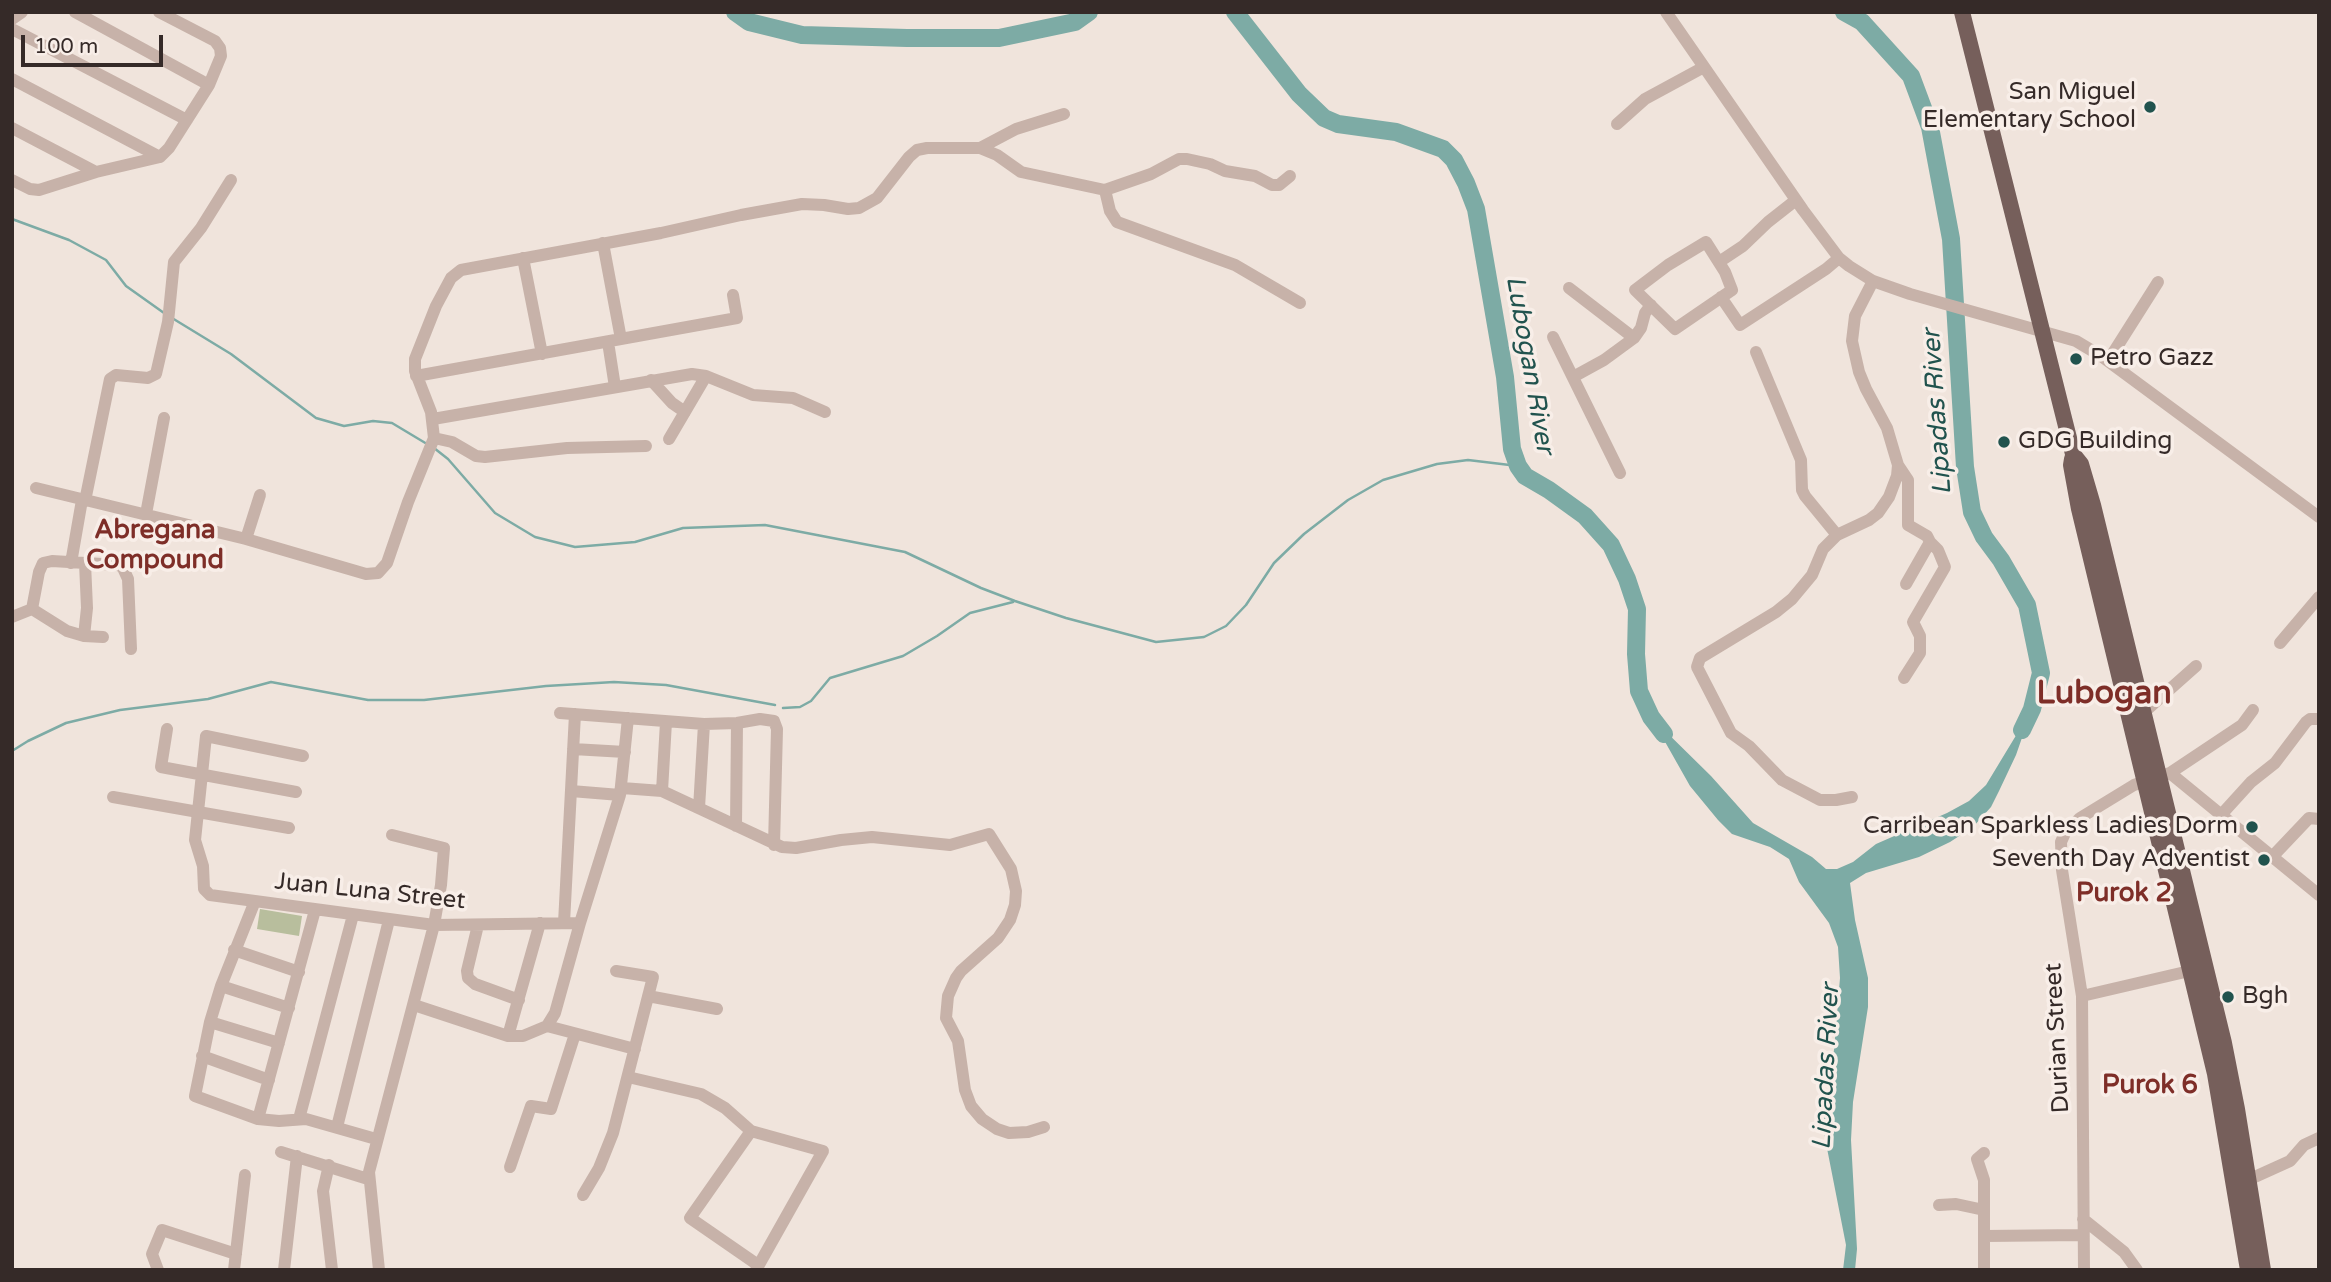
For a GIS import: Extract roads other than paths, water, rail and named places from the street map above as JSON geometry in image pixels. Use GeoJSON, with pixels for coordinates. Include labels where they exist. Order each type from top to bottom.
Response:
{"type":"FeatureCollection","features":[{"type":"Feature","properties":{"kind":"main road"},"geometry":{"type":"LineString","coordinates":[[1962,12],[2073,453],[2081,464],[2093,505],[2158,776],[2198,969],[2248,1270]]}},
{"type":"Feature","properties":{"kind":"main road"},"geometry":{"type":"LineString","coordinates":[[2073,453],[2071,465],[2080,509],[2158,776]]}},
{"type":"Feature","properties":{"kind":"main road"},"geometry":{"type":"LineString","coordinates":[[2198,969],[2230,1071],[2263,1270]]}},
{"type":"Feature","properties":{"kind":"street"},"geometry":{"type":"LineString","coordinates":[[12,19],[22,12]]}},
{"type":"Feature","properties":{"kind":"street"},"geometry":{"type":"LineString","coordinates":[[75,12],[209,85]]}},
{"type":"Feature","properties":{"kind":"street"},"geometry":{"type":"LineString","coordinates":[[12,180],[30,189],[39,190],[96,172],[160,157],[169,148],[209,85],[221,55],[215,41],[159,12]]}},
{"type":"Feature","properties":{"kind":"street"},"geometry":{"type":"LineString","coordinates":[[1666,12],[1839,258],[1873,281],[1990,318],[2076,341],[2108,361],[2319,517]]}},
{"type":"Feature","properties":{"kind":"street"},"geometry":{"type":"LineString","coordinates":[[12,29],[187,121]]}},
{"type":"Feature","properties":{"kind":"street"},"geometry":{"type":"LineString","coordinates":[[1617,124],[1645,99],[1704,67]]}},
{"type":"Feature","properties":{"kind":"street"},"geometry":{"type":"LineString","coordinates":[[12,79],[160,157]]}},
{"type":"Feature","properties":{"kind":"street"},"geometry":{"type":"LineString","coordinates":[[980,148],[1016,128],[1064,114]]}},
{"type":"Feature","properties":{"kind":"street"},"geometry":{"type":"LineString","coordinates":[[12,128],[96,172]]}},
{"type":"Feature","properties":{"kind":"street"},"geometry":{"type":"LineString","coordinates":[[36,488],[246,539],[366,574],[378,573],[387,563],[434,438],[433,419],[414,365],[436,306],[452,278],[461,270],[802,204],[859,208],[877,198],[902,164],[917,150],[927,148],[980,148],[997,155],[1021,172],[1105,190],[1159,171],[1179,159],[1255,176],[1272,185],[1279,184],[1290,176]]}},
{"type":"Feature","properties":{"kind":"street"},"geometry":{"type":"LineString","coordinates":[[71,563],[110,379],[116,375],[148,378],[156,374],[168,323],[174,262],[201,228],[232,180]]}},
{"type":"Feature","properties":{"kind":"street"},"geometry":{"type":"LineString","coordinates":[[1105,190],[1110,211],[1117,222],[1235,265],[1300,303]]}},
{"type":"Feature","properties":{"kind":"street"},"geometry":{"type":"LineString","coordinates":[[1719,262],[1743,246],[1796,200]]}},
{"type":"Feature","properties":{"kind":"street"},"geometry":{"type":"LineString","coordinates":[[1706,242],[1719,262],[1732,290],[1675,329],[1635,289],[1684,254],[1706,242]]}},
{"type":"Feature","properties":{"kind":"street"},"geometry":{"type":"LineString","coordinates":[[603,243],[615,341],[615,387]]}},
{"type":"Feature","properties":{"kind":"street"},"geometry":{"type":"LineString","coordinates":[[523,258],[542,354]]}},
{"type":"Feature","properties":{"kind":"street"},"geometry":{"type":"LineString","coordinates":[[1721,297],[1740,325],[1839,258]]}},
{"type":"Feature","properties":{"kind":"street"},"geometry":{"type":"LineString","coordinates":[[1873,281],[1855,316],[1852,341],[1859,372],[1887,428],[1898,466],[1908,481],[1908,525],[1927,536],[1938,550],[1945,567],[1913,622],[1920,636],[1920,653],[1904,678]]}},
{"type":"Feature","properties":{"kind":"street"},"geometry":{"type":"LineString","coordinates":[[2108,361],[2158,282]]}},
{"type":"Feature","properties":{"kind":"street"},"geometry":{"type":"LineString","coordinates":[[1569,288],[1634,338]]}},
{"type":"Feature","properties":{"kind":"street"},"geometry":{"type":"LineString","coordinates":[[416,376],[737,318],[733,295]]}},
{"type":"Feature","properties":{"kind":"street"},"geometry":{"type":"LineString","coordinates":[[1573,377],[1604,360],[1634,338],[1639,333],[1645,313],[1651,305]]}},
{"type":"Feature","properties":{"kind":"street"},"geometry":{"type":"LineString","coordinates":[[1553,337],[1620,473]]}},
{"type":"Feature","properties":{"kind":"street"},"geometry":{"type":"LineString","coordinates":[[1756,352],[1801,460],[1802,490],[1837,535]]}},
{"type":"Feature","properties":{"kind":"street"},"geometry":{"type":"LineString","coordinates":[[433,419],[692,374],[706,376],[753,396],[786,396],[825,412]]}},
{"type":"Feature","properties":{"kind":"street"},"geometry":{"type":"LineString","coordinates":[[669,439],[706,376]]}},
{"type":"Feature","properties":{"kind":"street"},"geometry":{"type":"LineString","coordinates":[[651,380],[671,403],[685,412]]}},
{"type":"Feature","properties":{"kind":"street"},"geometry":{"type":"LineString","coordinates":[[146,514],[164,418]]}},
{"type":"Feature","properties":{"kind":"street"},"geometry":{"type":"LineString","coordinates":[[434,438],[452,442],[476,456],[493,457],[568,448],[646,446]]}},
{"type":"Feature","properties":{"kind":"street"},"geometry":{"type":"LineString","coordinates":[[1852,797],[1820,800],[1782,780],[1731,733],[1697,667],[1700,659],[1776,612],[1792,598],[1812,575],[1824,549],[1837,535],[1878,513],[1894,485],[1898,466]]}},
{"type":"Feature","properties":{"kind":"street"},"geometry":{"type":"LineString","coordinates":[[246,539],[260,495]]}},
{"type":"Feature","properties":{"kind":"street"},"geometry":{"type":"LineString","coordinates":[[1906,584],[1930,542]]}},
{"type":"Feature","properties":{"kind":"street"},"geometry":{"type":"LineString","coordinates":[[32,609],[43,563],[119,565],[126,572],[129,584],[131,649]]}},
{"type":"Feature","properties":{"kind":"street"},"geometry":{"type":"LineString","coordinates":[[84,636],[87,608],[85,563]]}},
{"type":"Feature","properties":{"kind":"street"},"geometry":{"type":"LineString","coordinates":[[2280,643],[2319,597]]}},
{"type":"Feature","properties":{"kind":"street"},"geometry":{"type":"LineString","coordinates":[[12,617],[32,609]]}},
{"type":"Feature","properties":{"kind":"street"},"geometry":{"type":"LineString","coordinates":[[32,609],[67,631],[84,636],[103,637]]}},
{"type":"Feature","properties":{"kind":"street"},"geometry":{"type":"LineString","coordinates":[[2142,714],[2196,666]]}},
{"type":"Feature","properties":{"kind":"street","name":"Durian Street"},"geometry":{"type":"LineString","coordinates":[[2084,1270],[2082,996],[2062,870],[2061,842],[2065,833],[2080,818],[2158,776],[2242,725],[2253,710]]}},
{"type":"Feature","properties":{"kind":"street"},"geometry":{"type":"LineString","coordinates":[[560,713],[704,724],[769,719],[776,724],[774,845]]}},
{"type":"Feature","properties":{"kind":"street"},"geometry":{"type":"LineString","coordinates":[[565,923],[575,715]]}},
{"type":"Feature","properties":{"kind":"street"},"geometry":{"type":"LineString","coordinates":[[414,1005],[508,1036],[523,1036],[547,1026],[555,1013],[621,791],[628,718]]}},
{"type":"Feature","properties":{"kind":"street"},"geometry":{"type":"LineString","coordinates":[[2221,815],[2251,782],[2275,763],[2306,722],[2319,719]]}},
{"type":"Feature","properties":{"kind":"street"},"geometry":{"type":"LineString","coordinates":[[662,791],[666,722]]}},
{"type":"Feature","properties":{"kind":"street"},"geometry":{"type":"LineString","coordinates":[[736,826],[737,723]]}},
{"type":"Feature","properties":{"kind":"street"},"geometry":{"type":"LineString","coordinates":[[699,808],[704,724]]}},
{"type":"Feature","properties":{"kind":"street"},"geometry":{"type":"LineString","coordinates":[[167,729],[161,766],[296,792]]}},
{"type":"Feature","properties":{"kind":"street"},"geometry":{"type":"LineString","coordinates":[[199,812],[206,736],[303,756]]}},
{"type":"Feature","properties":{"kind":"street"},"geometry":{"type":"LineString","coordinates":[[573,749],[625,752]]}},
{"type":"Feature","properties":{"kind":"street"},"geometry":{"type":"LineString","coordinates":[[2158,776],[2221,815],[2319,895]]}},
{"type":"Feature","properties":{"kind":"street"},"geometry":{"type":"LineString","coordinates":[[571,791],[662,791],[774,845],[796,848],[841,839],[872,837],[950,845],[989,834],[1011,869],[1016,891],[1015,905],[1010,920],[998,938],[956,978],[948,996],[946,1018],[958,1041],[965,1090],[971,1106],[982,1119],[1009,1133],[1028,1132],[1044,1127]]}},
{"type":"Feature","properties":{"kind":"street"},"geometry":{"type":"LineString","coordinates":[[113,797],[289,828]]}},
{"type":"Feature","properties":{"kind":"street","name":"Juan Luna Street"},"geometry":{"type":"LineString","coordinates":[[199,812],[195,839],[202,858],[206,893],[216,897],[434,925],[580,923]]}},
{"type":"Feature","properties":{"kind":"street"},"geometry":{"type":"LineString","coordinates":[[2272,857],[2309,818],[2319,819]]}},
{"type":"Feature","properties":{"kind":"street"},"geometry":{"type":"LineString","coordinates":[[379,1270],[368,1179],[376,1139],[434,925],[444,848],[392,835]]}},
{"type":"Feature","properties":{"kind":"street"},"geometry":{"type":"LineString","coordinates":[[256,901],[234,950],[210,1022],[194,1090],[196,1098],[258,1119],[299,1119],[376,1139]]}},
{"type":"Feature","properties":{"kind":"street"},"geometry":{"type":"LineString","coordinates":[[258,1119],[315,910]]}},
{"type":"Feature","properties":{"kind":"street"},"geometry":{"type":"LineString","coordinates":[[299,1119],[353,915]]}},
{"type":"Feature","properties":{"kind":"street"},"geometry":{"type":"LineString","coordinates":[[337,1127],[390,920]]}},
{"type":"Feature","properties":{"kind":"street"},"geometry":{"type":"LineString","coordinates":[[508,1036],[540,923]]}},
{"type":"Feature","properties":{"kind":"street"},"geometry":{"type":"LineString","coordinates":[[478,925],[467,971],[468,978],[475,984],[519,1000]]}},
{"type":"Feature","properties":{"kind":"street"},"geometry":{"type":"LineString","coordinates":[[234,950],[299,972]]}},
{"type":"Feature","properties":{"kind":"street"},"geometry":{"type":"LineString","coordinates":[[2082,996],[2198,969]]}},
{"type":"Feature","properties":{"kind":"street"},"geometry":{"type":"LineString","coordinates":[[583,1195],[607,1150],[653,977],[616,971]]}},
{"type":"Feature","properties":{"kind":"street"},"geometry":{"type":"LineString","coordinates":[[221,986],[289,1008]]}},
{"type":"Feature","properties":{"kind":"street"},"geometry":{"type":"LineString","coordinates":[[648,996],[717,1009]]}},
{"type":"Feature","properties":{"kind":"street"},"geometry":{"type":"LineString","coordinates":[[210,1022],[279,1043]]}},
{"type":"Feature","properties":{"kind":"street"},"geometry":{"type":"LineString","coordinates":[[547,1026],[635,1049]]}},
{"type":"Feature","properties":{"kind":"street"},"geometry":{"type":"LineString","coordinates":[[510,1167],[531,1106],[551,1109],[575,1034]]}},
{"type":"Feature","properties":{"kind":"street"},"geometry":{"type":"LineString","coordinates":[[202,1056],[269,1080]]}},
{"type":"Feature","properties":{"kind":"street"},"geometry":{"type":"LineString","coordinates":[[628,1077],[713,1099],[751,1130],[823,1151],[757,1267],[690,1218],[751,1130]]}},
{"type":"Feature","properties":{"kind":"street"},"geometry":{"type":"LineString","coordinates":[[2248,1180],[2290,1161],[2304,1145],[2319,1138]]}},
{"type":"Feature","properties":{"kind":"street"},"geometry":{"type":"LineString","coordinates":[[281,1152],[330,1165],[368,1179]]}},
{"type":"Feature","properties":{"kind":"street"},"geometry":{"type":"LineString","coordinates":[[1984,1153],[1977,1159],[1984,1180],[1984,1270]]}},
{"type":"Feature","properties":{"kind":"street"},"geometry":{"type":"LineString","coordinates":[[284,1270],[296,1156]]}},
{"type":"Feature","properties":{"kind":"street"},"geometry":{"type":"LineString","coordinates":[[330,1165],[323,1191],[332,1270]]}},
{"type":"Feature","properties":{"kind":"street"},"geometry":{"type":"LineString","coordinates":[[234,1270],[245,1175]]}},
{"type":"Feature","properties":{"kind":"street"},"geometry":{"type":"LineString","coordinates":[[1939,1205],[1956,1204],[1984,1210]]}},
{"type":"Feature","properties":{"kind":"street"},"geometry":{"type":"LineString","coordinates":[[2083,1219],[2124,1252],[2137,1270]]}},
{"type":"Feature","properties":{"kind":"street"},"geometry":{"type":"LineString","coordinates":[[158,1270],[152,1254],[162,1230],[236,1254]]}},
{"type":"Feature","properties":{"kind":"street"},"geometry":{"type":"LineString","coordinates":[[1985,1236],[2083,1235]]}},
{"type":"Feature","properties":{"kind":"water"},"geometry":{"type":"Polygon","coordinates":[[[2032,709],[2016,755],[1991,807],[1973,827],[1919,857],[1866,873],[1850,883],[1868,978],[1868,1007],[1853,1102],[1851,1140],[1857,1249],[1855,1270],[1843,1270],[1846,1245],[1824,1133],[1824,1108],[1834,1050],[1840,978],[1838,947],[1829,923],[1799,882],[1789,859],[1770,847],[1732,834],[1718,820],[1690,786],[1651,717],[1711,776],[1753,823],[1812,857],[1826,869],[1837,869],[1853,862],[1876,844],[1969,801],[1986,785],[2032,709]]]}},
{"type":"Feature","properties":{"kind":"waterway","name":"Lubogan River"},"geometry":{"type":"LineString","coordinates":[[735,12],[749,22],[802,35],[907,38],[999,38],[1075,22],[1089,12]]}},
{"type":"Feature","properties":{"kind":"waterway","name":"Lubogan River"},"geometry":{"type":"LineString","coordinates":[[1235,12],[1299,94],[1324,118],[1338,124],[1396,132],[1443,149],[1454,160],[1476,209],[1505,377],[1512,449],[1518,466],[1525,476],[1585,516],[1611,545],[1637,609],[1639,691],[1651,717],[1664,734]]}},
{"type":"Feature","properties":{"kind":"waterway","name":"Lipadas River"},"geometry":{"type":"LineString","coordinates":[[1844,12],[1862,22],[1911,76],[1930,127],[1951,239],[1965,467],[1972,512],[1984,537],[2027,605],[2041,673],[2032,709],[2022,730]]}},
{"type":"Feature","properties":{"kind":"waterway"},"geometry":{"type":"LineString","coordinates":[[12,219],[69,240],[106,260],[126,286],[164,313]]}},
{"type":"Feature","properties":{"kind":"waterway"},"geometry":{"type":"LineString","coordinates":[[172,318],[231,354],[316,418],[344,426],[373,421],[392,423],[427,444]]}},
{"type":"Feature","properties":{"kind":"waterway"},"geometry":{"type":"LineString","coordinates":[[434,448],[448,459],[495,513],[535,537],[575,547],[635,542],[683,528],[765,525],[905,552],[1015,601],[1156,642],[1204,637],[1226,626],[1246,605],[1274,563],[1304,534],[1348,500],[1383,480],[1437,464],[1468,460],[1518,466]]}},
{"type":"Feature","properties":{"kind":"waterway"},"geometry":{"type":"LineString","coordinates":[[783,708],[800,707],[811,701],[830,678],[903,656],[970,613],[1013,602]]}},
{"type":"Feature","properties":{"kind":"waterway"},"geometry":{"type":"LineString","coordinates":[[12,751],[66,723],[120,710],[208,699],[271,682],[368,700],[424,700],[546,686],[614,682],[666,685],[775,705]]}},
{"type":"Feature","properties":{"kind":"place","name":"San Miguel Elementary School"},"geometry":{"type":"Point","coordinates":[2150,107]}},
{"type":"Feature","properties":{"kind":"place","name":"Petro Gazz"},"geometry":{"type":"Point","coordinates":[2076,359]}},
{"type":"Feature","properties":{"kind":"place","name":"GDG Building"},"geometry":{"type":"Point","coordinates":[2004,442]}},
{"type":"Feature","properties":{"kind":"place","name":"Carribean Sparkless Ladies Dorm"},"geometry":{"type":"Point","coordinates":[2252,827]}},
{"type":"Feature","properties":{"kind":"place","name":"Seventh Day Adventist"},"geometry":{"type":"Point","coordinates":[2264,860]}},
{"type":"Feature","properties":{"kind":"place","name":"Bgh"},"geometry":{"type":"Point","coordinates":[2228,997]}},
{"type":"Feature","properties":{"kind":"district","name":"Abregana Compound"},"geometry":{"type":"Point","coordinates":[155,546]}},
{"type":"Feature","properties":{"kind":"district","name":"Lubogan"},"geometry":{"type":"Point","coordinates":[2104,695]}},
{"type":"Feature","properties":{"kind":"district","name":"Purok 2"},"geometry":{"type":"Point","coordinates":[2124,894]}},
{"type":"Feature","properties":{"kind":"district","name":"Purok 6"},"geometry":{"type":"Point","coordinates":[2150,1086]}}]}
